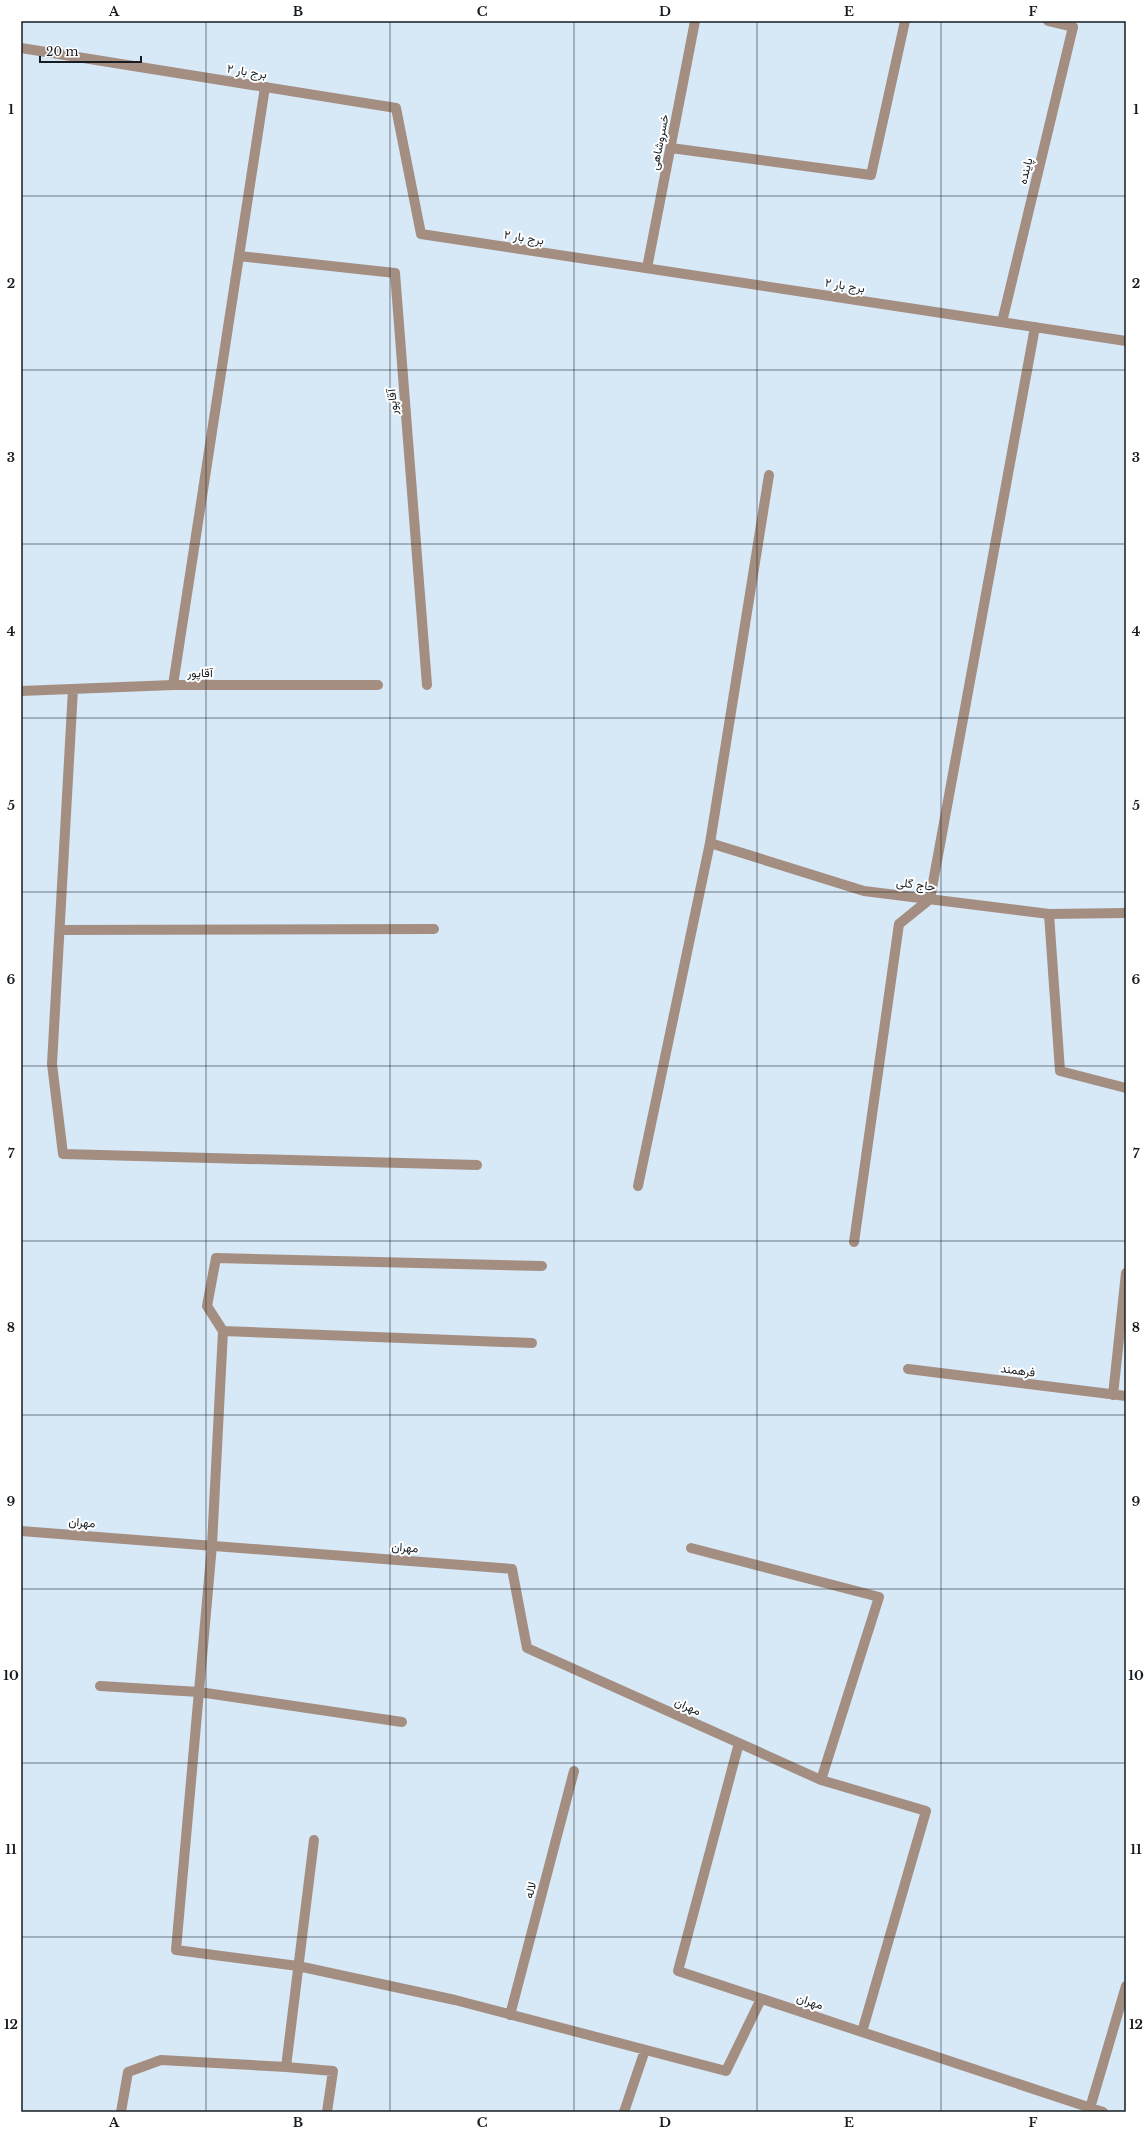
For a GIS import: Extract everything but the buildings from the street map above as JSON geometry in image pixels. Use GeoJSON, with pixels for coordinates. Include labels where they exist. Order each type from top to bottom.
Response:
{"type":"FeatureCollection","features":[{"type":"Feature","properties":{"kind":"street","name":"خسروشاهی"},"geometry":{"type":"LineString","coordinates":[[647,268],[695,21]]}},
{"type":"Feature","properties":{"kind":"street"},"geometry":{"type":"LineString","coordinates":[[671,148],[871,175],[905,21]]}},
{"type":"Feature","properties":{"kind":"street","name":"پاینده"},"geometry":{"type":"LineString","coordinates":[[1002,322],[1073,27],[1048,21]]}},
{"type":"Feature","properties":{"kind":"street","name":"برج بار ۲"},"geometry":{"type":"LineString","coordinates":[[21,48],[396,108],[421,234],[1126,341]]}},
{"type":"Feature","properties":{"kind":"street"},"geometry":{"type":"LineString","coordinates":[[173,685],[264,87]]}},
{"type":"Feature","properties":{"kind":"street","name":"آقاپور"},"geometry":{"type":"LineString","coordinates":[[239,256],[395,273],[427,685]]}},
{"type":"Feature","properties":{"kind":"street"},"geometry":{"type":"LineString","coordinates":[[854,1242],[899,924],[930,899],[1034,327]]}},
{"type":"Feature","properties":{"kind":"street"},"geometry":{"type":"LineString","coordinates":[[638,1186],[710,843],[768,475]]}},
{"type":"Feature","properties":{"kind":"street","name":"آقاپور"},"geometry":{"type":"LineString","coordinates":[[21,691],[173,685],[378,685]]}},
{"type":"Feature","properties":{"kind":"street"},"geometry":{"type":"LineString","coordinates":[[73,689],[52,1064],[62,1154],[477,1165]]}},
{"type":"Feature","properties":{"kind":"street","name":"حاج گلی"},"geometry":{"type":"LineString","coordinates":[[710,843],[864,891],[1050,914],[1126,913]]}},
{"type":"Feature","properties":{"kind":"street"},"geometry":{"type":"LineString","coordinates":[[1050,914],[1060,1071],[1126,1088]]}},
{"type":"Feature","properties":{"kind":"street"},"geometry":{"type":"LineString","coordinates":[[60,930],[434,929]]}},
{"type":"Feature","properties":{"kind":"street"},"geometry":{"type":"LineString","coordinates":[[542,1266],[216,1258],[207,1306],[223,1331],[212,1546],[176,1950],[298,1966],[455,2000],[726,2071],[761,1999]]}},
{"type":"Feature","properties":{"kind":"street"},"geometry":{"type":"LineString","coordinates":[[1113,1394],[1126,1273]]}},
{"type":"Feature","properties":{"kind":"street"},"geometry":{"type":"LineString","coordinates":[[223,1331],[532,1343]]}},
{"type":"Feature","properties":{"kind":"street","name":"فرهمند"},"geometry":{"type":"LineString","coordinates":[[908,1369],[1126,1396]]}},
{"type":"Feature","properties":{"kind":"street","name":"مهران"},"geometry":{"type":"LineString","coordinates":[[21,1530],[512,1569],[527,1648],[739,1743],[678,1971],[1103,2112]]}},
{"type":"Feature","properties":{"kind":"street"},"geometry":{"type":"LineString","coordinates":[[691,1548],[879,1597],[821,1780]]}},
{"type":"Feature","properties":{"kind":"street"},"geometry":{"type":"LineString","coordinates":[[100,1686],[199,1692],[402,1722]]}},
{"type":"Feature","properties":{"kind":"street"},"geometry":{"type":"LineString","coordinates":[[739,1743],[821,1780],[926,1811],[862,2032]]}},
{"type":"Feature","properties":{"kind":"street","name":"لاله"},"geometry":{"type":"LineString","coordinates":[[510,2015],[574,1771]]}},
{"type":"Feature","properties":{"kind":"street"},"geometry":{"type":"LineString","coordinates":[[286,2067],[314,1840]]}},
{"type":"Feature","properties":{"kind":"street"},"geometry":{"type":"LineString","coordinates":[[1090,2108],[1126,1986]]}},
{"type":"Feature","properties":{"kind":"street"},"geometry":{"type":"LineString","coordinates":[[624,2112],[645,2050]]}},
{"type":"Feature","properties":{"kind":"street"},"geometry":{"type":"LineString","coordinates":[[121,2112],[128,2072],[161,2060],[333,2071],[327,2112]]}}]}
